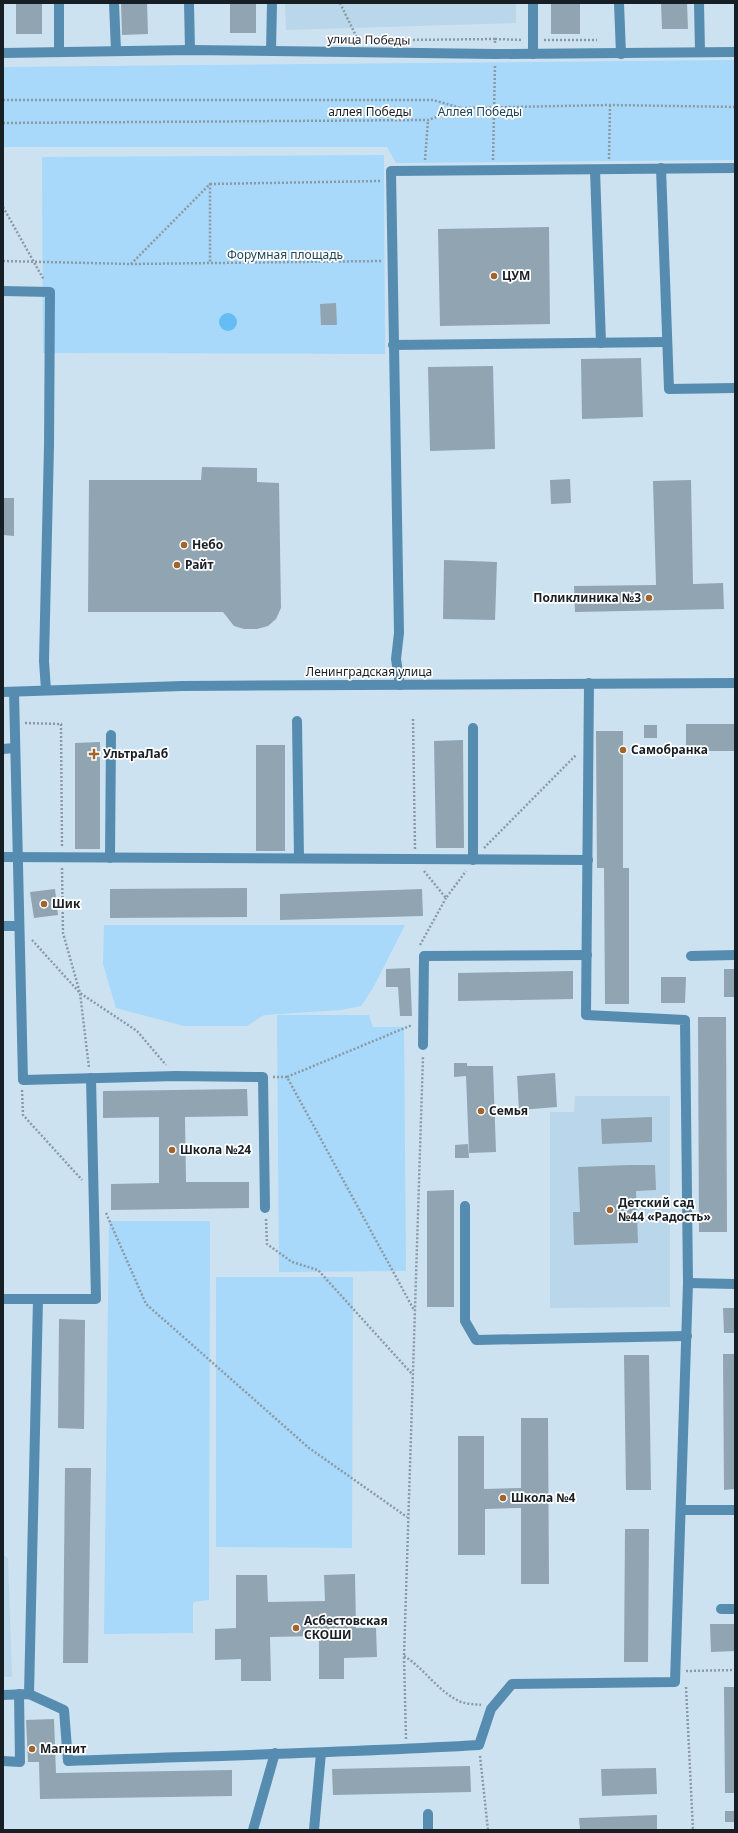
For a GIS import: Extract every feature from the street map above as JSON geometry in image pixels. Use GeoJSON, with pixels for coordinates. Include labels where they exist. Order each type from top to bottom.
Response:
{"type":"FeatureCollection","features":[{"type":"Feature","properties":{"kind":"street"},"geometry":{"type":"LineString","coordinates":[[59,3],[59,52]]}},
{"type":"Feature","properties":{"kind":"street"},"geometry":{"type":"LineString","coordinates":[[114,3],[116,51]]}},
{"type":"Feature","properties":{"kind":"street"},"geometry":{"type":"LineString","coordinates":[[189,3],[190,50]]}},
{"type":"Feature","properties":{"kind":"street"},"geometry":{"type":"LineString","coordinates":[[271,51],[272,3]]}},
{"type":"Feature","properties":{"kind":"street"},"geometry":{"type":"LineString","coordinates":[[533,3],[533,54]]}},
{"type":"Feature","properties":{"kind":"street"},"geometry":{"type":"LineString","coordinates":[[619,3],[621,54]]}},
{"type":"Feature","properties":{"kind":"street"},"geometry":{"type":"LineString","coordinates":[[699,3],[700,52]]}},
{"type":"Feature","properties":{"kind":"street","name":"улица Победы"},"geometry":{"type":"LineString","coordinates":[[3,53],[190,50],[533,54],[735,52]]}},
{"type":"Feature","properties":{"kind":"street"},"geometry":{"type":"LineString","coordinates":[[661,168],[669,389],[735,388]]}},
{"type":"Feature","properties":{"kind":"street"},"geometry":{"type":"LineString","coordinates":[[400,685],[396,659],[399,633],[391,171],[735,168]]}},
{"type":"Feature","properties":{"kind":"street"},"geometry":{"type":"LineString","coordinates":[[595,170],[601,342]]}},
{"type":"Feature","properties":{"kind":"street"},"geometry":{"type":"LineString","coordinates":[[3,291],[50,292],[49,446],[44,661],[46,690]]}},
{"type":"Feature","properties":{"kind":"street"},"geometry":{"type":"LineString","coordinates":[[393,345],[667,342]]}},
{"type":"Feature","properties":{"kind":"street"},"geometry":{"type":"LineString","coordinates":[[3,1695],[24,1694],[64,1710],[68,1761],[275,1753],[321,1753],[479,1746],[491,1709],[512,1684],[675,1682],[680,1670],[681,1510],[688,1283],[685,1020],[586,1015],[589,683]]}},
{"type":"Feature","properties":{"kind":"street","name":"Ленинградская улица"},"geometry":{"type":"LineString","coordinates":[[3,692],[182,686],[735,683]]}},
{"type":"Feature","properties":{"kind":"street"},"geometry":{"type":"LineString","coordinates":[[14,692],[14,748],[24,1080],[176,1076],[263,1077],[265,1208]]}},
{"type":"Feature","properties":{"kind":"street"},"geometry":{"type":"LineString","coordinates":[[298,721],[299,858]]}},
{"type":"Feature","properties":{"kind":"street"},"geometry":{"type":"LineString","coordinates":[[473,728],[473,860]]}},
{"type":"Feature","properties":{"kind":"street"},"geometry":{"type":"LineString","coordinates":[[110,858],[111,735]]}},
{"type":"Feature","properties":{"kind":"street"},"geometry":{"type":"LineString","coordinates":[[3,749],[14,748]]}},
{"type":"Feature","properties":{"kind":"street"},"geometry":{"type":"LineString","coordinates":[[3,857],[588,860]]}},
{"type":"Feature","properties":{"kind":"street"},"geometry":{"type":"LineString","coordinates":[[3,926],[19,926]]}},
{"type":"Feature","properties":{"kind":"street"},"geometry":{"type":"LineString","coordinates":[[423,1045],[424,956],[587,955]]}},
{"type":"Feature","properties":{"kind":"street"},"geometry":{"type":"LineString","coordinates":[[691,956],[735,955]]}},
{"type":"Feature","properties":{"kind":"street"},"geometry":{"type":"LineString","coordinates":[[3,1298],[96,1299],[91,1078]]}},
{"type":"Feature","properties":{"kind":"street"},"geometry":{"type":"LineString","coordinates":[[465,1206],[465,1321],[476,1340],[687,1336]]}},
{"type":"Feature","properties":{"kind":"street"},"geometry":{"type":"LineString","coordinates":[[688,1283],[735,1284]]}},
{"type":"Feature","properties":{"kind":"street"},"geometry":{"type":"LineString","coordinates":[[3,1761],[20,1762],[24,1694],[38,1299]]}},
{"type":"Feature","properties":{"kind":"street"},"geometry":{"type":"LineString","coordinates":[[681,1510],[735,1510]]}},
{"type":"Feature","properties":{"kind":"street"},"geometry":{"type":"LineString","coordinates":[[721,1609],[735,1609]]}},
{"type":"Feature","properties":{"kind":"street"},"geometry":{"type":"LineString","coordinates":[[253,1830],[275,1753]]}},
{"type":"Feature","properties":{"kind":"street"},"geometry":{"type":"LineString","coordinates":[[314,1830],[321,1753]]}},
{"type":"Feature","properties":{"kind":"street"},"geometry":{"type":"LineString","coordinates":[[428,1814],[428,1830]]}},
{"type":"Feature","properties":{"kind":"path"},"geometry":{"type":"LineString","coordinates":[[3,100],[433,100],[462,108]]}},
{"type":"Feature","properties":{"kind":"path"},"geometry":{"type":"LineString","coordinates":[[608,169],[610,105]]}},
{"type":"Feature","properties":{"kind":"path","name":"аллея Победы"},"geometry":{"type":"LineString","coordinates":[[3,123],[428,120],[462,108],[610,105],[735,107]]}},
{"type":"Feature","properties":{"kind":"path"},"geometry":{"type":"LineString","coordinates":[[425,170],[428,120]]}},
{"type":"Feature","properties":{"kind":"path"},"geometry":{"type":"LineString","coordinates":[[131,264],[210,184],[392,181]]}},
{"type":"Feature","properties":{"kind":"path"},"geometry":{"type":"LineString","coordinates":[[210,184],[210,263]]}},
{"type":"Feature","properties":{"kind":"path"},"geometry":{"type":"LineString","coordinates":[[3,208],[35,262],[50,292]]}},
{"type":"Feature","properties":{"kind":"path"},"geometry":{"type":"LineString","coordinates":[[3,261],[131,264],[392,261]]}},
{"type":"Feature","properties":{"kind":"path"},"geometry":{"type":"LineString","coordinates":[[413,719],[415,859],[446,898]]}},
{"type":"Feature","properties":{"kind":"path"},"geometry":{"type":"LineString","coordinates":[[14,722],[61,724]]}},
{"type":"Feature","properties":{"kind":"path"},"geometry":{"type":"LineString","coordinates":[[418,949],[446,898],[473,860],[588,744]]}},
{"type":"Feature","properties":{"kind":"path"},"geometry":{"type":"LineString","coordinates":[[19,926],[80,993],[137,1031],[176,1076]]}},
{"type":"Feature","properties":{"kind":"path"},"geometry":{"type":"LineString","coordinates":[[80,993],[91,1078]]}},
{"type":"Feature","properties":{"kind":"path"},"geometry":{"type":"LineString","coordinates":[[263,1077],[287,1077],[424,1020]]}},
{"type":"Feature","properties":{"kind":"path"},"geometry":{"type":"LineString","coordinates":[[407,1749],[404,1656],[423,1045]]}},
{"type":"Feature","properties":{"kind":"path"},"geometry":{"type":"LineString","coordinates":[[287,1077],[414,1311]]}},
{"type":"Feature","properties":{"kind":"path"},"geometry":{"type":"LineString","coordinates":[[22,1088],[22,1115],[94,1192]]}},
{"type":"Feature","properties":{"kind":"path"},"geometry":{"type":"LineString","coordinates":[[265,1208],[267,1244],[292,1262],[318,1270],[412,1374]]}},
{"type":"Feature","properties":{"kind":"path"},"geometry":{"type":"LineString","coordinates":[[104,1209],[146,1304],[310,1448],[408,1517]]}},
{"type":"Feature","properties":{"kind":"path"},"geometry":{"type":"LineString","coordinates":[[404,1656],[414,1662],[437,1685],[458,1701],[491,1709]]}},
{"type":"Feature","properties":{"kind":"path"},"geometry":{"type":"LineString","coordinates":[[694,1830],[680,1670],[735,1670]]}},
{"type":"Feature","properties":{"kind":"path"},"geometry":{"type":"LineString","coordinates":[[479,1746],[488,1830]]}},
{"type":"Feature","properties":{"kind":"shaded area"},"geometry":{"type":"Polygon","coordinates":[[[285,3],[516,3],[516,23],[286,30],[285,3]]]}},
{"type":"Feature","properties":{"kind":"shaded area"},"geometry":{"type":"Polygon","coordinates":[[[228,313],[234,316],[237,322],[234,328],[228,331],[222,328],[219,322],[222,316],[228,313]]]}},
{"type":"Feature","properties":{"kind":"shaded area","name":"Детский сад №44 «Радость»"},"geometry":{"type":"Polygon","coordinates":[[[575,1096],[670,1096],[670,1307],[550,1308],[550,1112],[574,1112],[575,1096]]]}},
{"type":"Feature","properties":{"kind":"shaded area"},"geometry":{"type":"Polygon","coordinates":[[[3,1555],[8,1558],[12,1677],[3,1677],[3,1555]]]}},
{"type":"Feature","properties":{"kind":"green space","name":"Аллея Победы"},"geometry":{"type":"Polygon","coordinates":[[[735,60],[735,160],[396,163],[387,147],[3,147],[3,67],[735,60]]]}},
{"type":"Feature","properties":{"kind":"green space","name":"Форумная площадь"},"geometry":{"type":"Polygon","coordinates":[[[384,155],[385,354],[43,353],[42,157],[384,155]]]}},
{"type":"Feature","properties":{"kind":"green space"},"geometry":{"type":"Polygon","coordinates":[[[104,925],[405,925],[373,988],[361,1006],[341,1010],[264,1015],[247,1026],[184,1026],[116,1008],[103,964],[104,925]]]}},
{"type":"Feature","properties":{"kind":"green space"},"geometry":{"type":"Polygon","coordinates":[[[277,1015],[369,1015],[373,1027],[404,1027],[406,1271],[279,1272],[277,1015]]]}},
{"type":"Feature","properties":{"kind":"green space"},"geometry":{"type":"Polygon","coordinates":[[[109,1221],[210,1221],[209,1600],[193,1602],[193,1633],[104,1634],[109,1221]]]}},
{"type":"Feature","properties":{"kind":"green space"},"geometry":{"type":"Polygon","coordinates":[[[216,1277],[353,1277],[352,1548],[216,1547],[216,1277]]]}},
{"type":"Feature","properties":{"kind":"building"},"geometry":{"type":"Polygon","coordinates":[[[16,3],[42,3],[42,34],[16,34],[16,3]]]}},
{"type":"Feature","properties":{"kind":"building"},"geometry":{"type":"Polygon","coordinates":[[[121,3],[147,3],[148,34],[122,35],[121,3]]]}},
{"type":"Feature","properties":{"kind":"building"},"geometry":{"type":"Polygon","coordinates":[[[230,3],[256,3],[256,33],[230,33],[230,3]]]}},
{"type":"Feature","properties":{"kind":"building"},"geometry":{"type":"Polygon","coordinates":[[[551,3],[580,3],[580,34],[551,34],[551,3]]]}},
{"type":"Feature","properties":{"kind":"building"},"geometry":{"type":"Polygon","coordinates":[[[661,3],[687,3],[688,29],[662,29],[661,3]]]}},
{"type":"Feature","properties":{"kind":"building","name":"ЦУМ"},"geometry":{"type":"Polygon","coordinates":[[[549,227],[550,324],[440,326],[438,229],[549,227]]]}},
{"type":"Feature","properties":{"kind":"building"},"geometry":{"type":"Polygon","coordinates":[[[336,303],[337,325],[321,325],[320,304],[336,303]]]}},
{"type":"Feature","properties":{"kind":"building"},"geometry":{"type":"Polygon","coordinates":[[[641,358],[643,417],[582,419],[581,359],[641,358]]]}},
{"type":"Feature","properties":{"kind":"building"},"geometry":{"type":"Polygon","coordinates":[[[493,366],[495,449],[430,451],[428,367],[493,366]]]}},
{"type":"Feature","properties":{"kind":"building","name":"Небо"},"geometry":{"type":"Polygon","coordinates":[[[202,467],[257,468],[257,482],[279,483],[281,608],[276,619],[268,626],[257,629],[244,629],[234,626],[223,612],[88,612],[89,480],[201,480],[202,467]]]}},
{"type":"Feature","properties":{"kind":"building"},"geometry":{"type":"Polygon","coordinates":[[[570,479],[571,503],[551,504],[550,480],[570,479]]]}},
{"type":"Feature","properties":{"kind":"building"},"geometry":{"type":"Polygon","coordinates":[[[691,480],[693,584],[723,583],[724,609],[575,612],[574,586],[656,585],[653,481],[691,480]]]}},
{"type":"Feature","properties":{"kind":"building"},"geometry":{"type":"Polygon","coordinates":[[[3,498],[14,498],[14,536],[3,535],[3,498]]]}},
{"type":"Feature","properties":{"kind":"building"},"geometry":{"type":"Polygon","coordinates":[[[444,560],[497,562],[495,620],[443,619],[444,560]]]}},
{"type":"Feature","properties":{"kind":"building"},"geometry":{"type":"Polygon","coordinates":[[[686,724],[735,724],[735,751],[686,751],[686,724]]]}},
{"type":"Feature","properties":{"kind":"building"},"geometry":{"type":"Polygon","coordinates":[[[644,725],[657,725],[657,738],[644,738],[644,725]]]}},
{"type":"Feature","properties":{"kind":"building"},"geometry":{"type":"Polygon","coordinates":[[[596,731],[623,731],[623,868],[629,868],[629,1004],[605,1004],[604,868],[597,868],[596,731]]]}},
{"type":"Feature","properties":{"kind":"building"},"geometry":{"type":"Polygon","coordinates":[[[463,740],[464,848],[436,848],[434,741],[463,740]]]}},
{"type":"Feature","properties":{"kind":"building"},"geometry":{"type":"Polygon","coordinates":[[[100,742],[100,849],[75,849],[75,743],[100,742]]]}},
{"type":"Feature","properties":{"kind":"building"},"geometry":{"type":"Polygon","coordinates":[[[256,745],[285,745],[285,851],[256,851],[256,745]]]}},
{"type":"Feature","properties":{"kind":"building"},"geometry":{"type":"Polygon","coordinates":[[[247,888],[247,917],[110,918],[110,889],[247,888]]]}},
{"type":"Feature","properties":{"kind":"building","name":"Шик"},"geometry":{"type":"Polygon","coordinates":[[[55,889],[58,915],[34,918],[30,892],[55,889]]]}},
{"type":"Feature","properties":{"kind":"building"},"geometry":{"type":"Polygon","coordinates":[[[422,889],[423,916],[280,920],[280,894],[422,889]]]}},
{"type":"Feature","properties":{"kind":"building"},"geometry":{"type":"Polygon","coordinates":[[[410,968],[412,1016],[400,1016],[398,987],[386,987],[386,969],[410,968]]]}},
{"type":"Feature","properties":{"kind":"building"},"geometry":{"type":"Polygon","coordinates":[[[724,969],[735,969],[735,997],[724,997],[724,969]]]}},
{"type":"Feature","properties":{"kind":"building"},"geometry":{"type":"Polygon","coordinates":[[[573,971],[573,999],[458,1001],[458,973],[573,971]]]}},
{"type":"Feature","properties":{"kind":"building"},"geometry":{"type":"Polygon","coordinates":[[[661,977],[686,977],[685,1003],[661,1003],[661,977]]]}},
{"type":"Feature","properties":{"kind":"building"},"geometry":{"type":"Polygon","coordinates":[[[698,1017],[726,1017],[727,1232],[699,1232],[698,1017]]]}},
{"type":"Feature","properties":{"kind":"building","name":"Семья"},"geometry":{"type":"Polygon","coordinates":[[[454,1063],[467,1063],[467,1066],[493,1066],[496,1152],[469,1153],[466,1076],[454,1077],[454,1063]]]}},
{"type":"Feature","properties":{"kind":"building"},"geometry":{"type":"Polygon","coordinates":[[[555,1073],[557,1107],[519,1110],[517,1076],[555,1073]]]}},
{"type":"Feature","properties":{"kind":"building","name":"Школа №24"},"geometry":{"type":"Polygon","coordinates":[[[247,1089],[248,1116],[185,1117],[186,1182],[249,1182],[249,1208],[111,1210],[111,1184],[159,1183],[159,1117],[103,1118],[103,1091],[247,1089]]]}},
{"type":"Feature","properties":{"kind":"building"},"geometry":{"type":"Polygon","coordinates":[[[652,1117],[652,1142],[602,1144],[601,1119],[652,1117]]]}},
{"type":"Feature","properties":{"kind":"building"},"geometry":{"type":"Polygon","coordinates":[[[468,1144],[469,1158],[455,1158],[455,1145],[468,1144]]]}},
{"type":"Feature","properties":{"kind":"building"},"geometry":{"type":"Polygon","coordinates":[[[655,1165],[656,1190],[636,1191],[638,1243],[574,1245],[573,1212],[580,1212],[578,1167],[655,1165]]]}},
{"type":"Feature","properties":{"kind":"building"},"geometry":{"type":"Polygon","coordinates":[[[454,1190],[454,1307],[427,1307],[427,1191],[454,1190]]]}},
{"type":"Feature","properties":{"kind":"building"},"geometry":{"type":"Polygon","coordinates":[[[723,1308],[735,1308],[735,1333],[724,1333],[723,1308]]]}},
{"type":"Feature","properties":{"kind":"building"},"geometry":{"type":"Polygon","coordinates":[[[59,1319],[85,1320],[84,1429],[58,1428],[59,1319]]]}},
{"type":"Feature","properties":{"kind":"building"},"geometry":{"type":"Polygon","coordinates":[[[723,1354],[735,1354],[735,1489],[724,1490],[723,1354]]]}},
{"type":"Feature","properties":{"kind":"building"},"geometry":{"type":"Polygon","coordinates":[[[624,1355],[649,1355],[651,1490],[626,1490],[624,1355]]]}},
{"type":"Feature","properties":{"kind":"building","name":"Школа №4"},"geometry":{"type":"Polygon","coordinates":[[[521,1418],[548,1418],[549,1584],[521,1584],[521,1508],[485,1509],[485,1555],[458,1555],[458,1436],[484,1436],[484,1489],[521,1488],[521,1418]]]}},
{"type":"Feature","properties":{"kind":"building"},"geometry":{"type":"Polygon","coordinates":[[[65,1468],[91,1468],[88,1663],[63,1663],[65,1468]]]}},
{"type":"Feature","properties":{"kind":"building"},"geometry":{"type":"Polygon","coordinates":[[[625,1529],[649,1529],[648,1662],[624,1662],[625,1529]]]}},
{"type":"Feature","properties":{"kind":"building","name":"Асбестовская СКОШИ"},"geometry":{"type":"Polygon","coordinates":[[[355,1574],[356,1628],[376,1628],[377,1657],[344,1658],[344,1679],[319,1679],[319,1636],[270,1637],[271,1681],[241,1681],[241,1659],[215,1660],[215,1629],[236,1628],[236,1575],[267,1575],[268,1602],[325,1601],[324,1575],[355,1574]]]}},
{"type":"Feature","properties":{"kind":"building"},"geometry":{"type":"Polygon","coordinates":[[[710,1624],[735,1624],[735,1651],[711,1652],[710,1624]]]}},
{"type":"Feature","properties":{"kind":"building"},"geometry":{"type":"Polygon","coordinates":[[[724,1687],[735,1687],[735,1793],[725,1793],[724,1687]]]}},
{"type":"Feature","properties":{"kind":"building"},"geometry":{"type":"Polygon","coordinates":[[[54,1719],[56,1773],[232,1770],[232,1796],[40,1799],[39,1762],[28,1762],[26,1720],[54,1719]]]}},
{"type":"Feature","properties":{"kind":"building"},"geometry":{"type":"Polygon","coordinates":[[[470,1766],[471,1792],[333,1795],[332,1769],[470,1766]]]}},
{"type":"Feature","properties":{"kind":"building"},"geometry":{"type":"Polygon","coordinates":[[[656,1768],[657,1794],[602,1796],[601,1769],[656,1768]]]}},
{"type":"Feature","properties":{"kind":"building"},"geometry":{"type":"Polygon","coordinates":[[[725,1811],[735,1811],[735,1822],[725,1822],[725,1811]]]}},
{"type":"Feature","properties":{"kind":"building"},"geometry":{"type":"Polygon","coordinates":[[[657,1815],[657,1830],[580,1830],[579,1818],[657,1815]]]}},
{"type":"Feature","properties":{"kind":"place","name":"ЦУМ"},"geometry":{"type":"Point","coordinates":[494,276]}},
{"type":"Feature","properties":{"kind":"place","name":"Небо"},"geometry":{"type":"Point","coordinates":[184,545]}},
{"type":"Feature","properties":{"kind":"place","name":"Райт"},"geometry":{"type":"Point","coordinates":[177,565]}},
{"type":"Feature","properties":{"kind":"place","name":"Поликлиника №3"},"geometry":{"type":"Point","coordinates":[649,598]}},
{"type":"Feature","properties":{"kind":"place","name":"Самобранка"},"geometry":{"type":"Point","coordinates":[623,750]}},
{"type":"Feature","properties":{"kind":"place","name":"УльтраЛаб"},"geometry":{"type":"Point","coordinates":[94,754]}},
{"type":"Feature","properties":{"kind":"place","name":"Шик"},"geometry":{"type":"Point","coordinates":[44,904]}},
{"type":"Feature","properties":{"kind":"place","name":"Семья"},"geometry":{"type":"Point","coordinates":[481,1111]}},
{"type":"Feature","properties":{"kind":"place","name":"Школа №24"},"geometry":{"type":"Point","coordinates":[172,1150]}},
{"type":"Feature","properties":{"kind":"place","name":"Детский сад №44 «Радость»"},"geometry":{"type":"Point","coordinates":[610,1210]}},
{"type":"Feature","properties":{"kind":"place","name":"Школа №4"},"geometry":{"type":"Point","coordinates":[503,1498]}},
{"type":"Feature","properties":{"kind":"place","name":"Асбестовская СКОШИ"},"geometry":{"type":"Point","coordinates":[296,1628]}},
{"type":"Feature","properties":{"kind":"place","name":"Магнит"},"geometry":{"type":"Point","coordinates":[32,1749]}}]}
